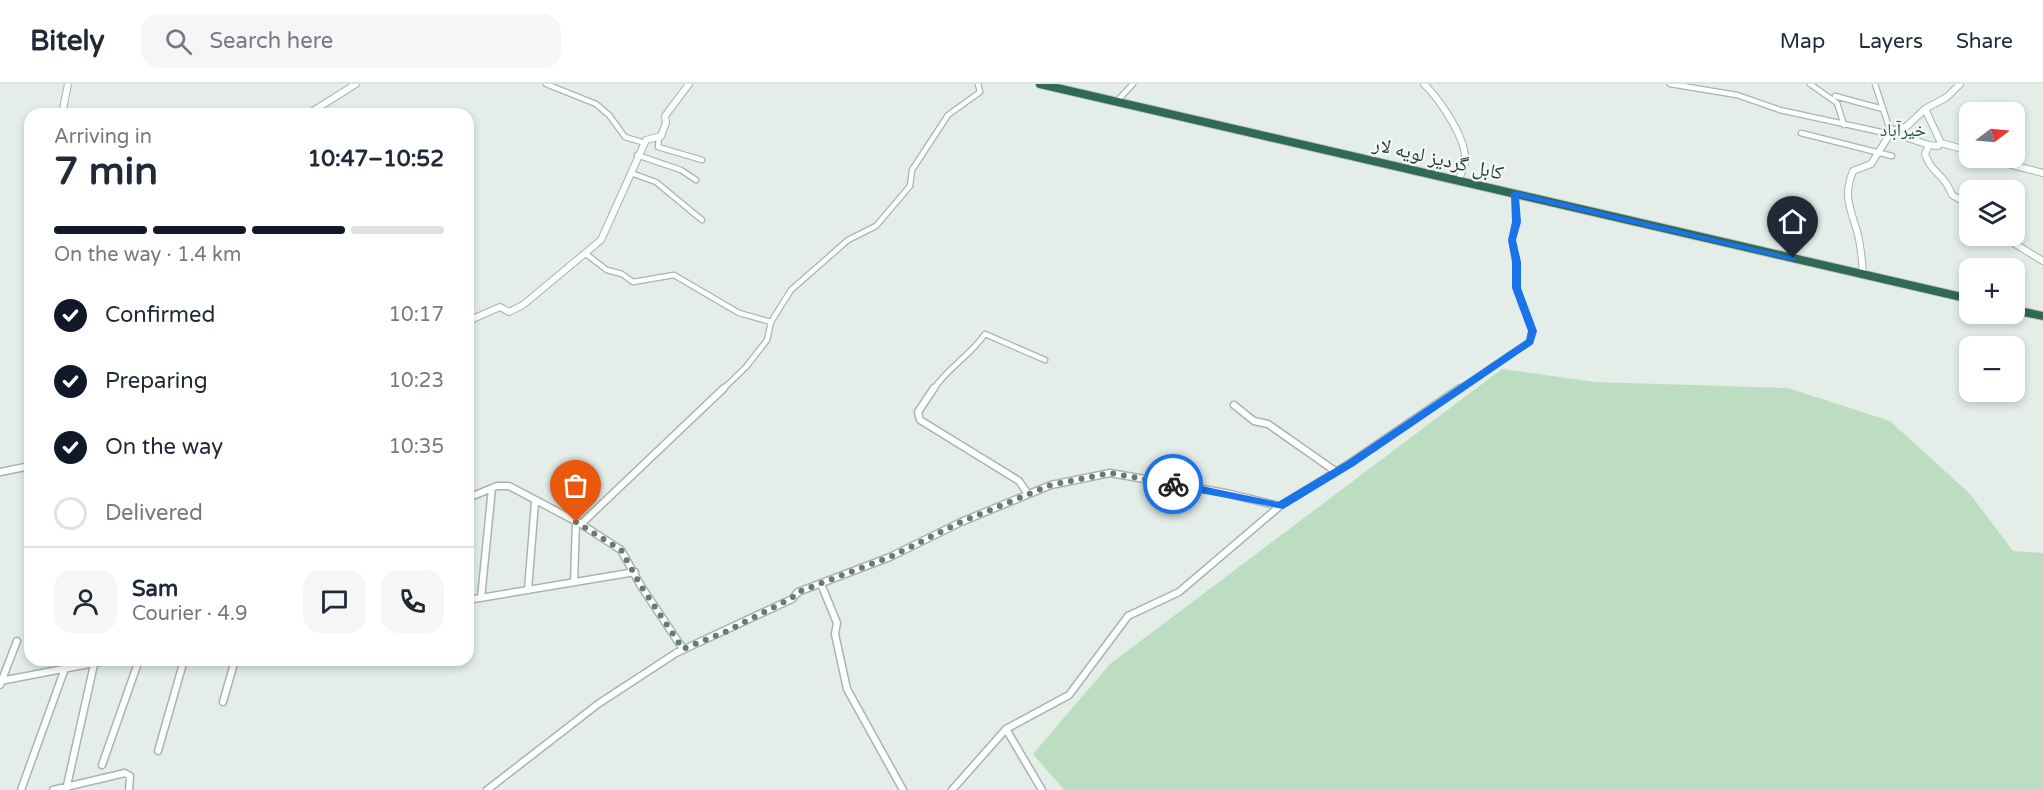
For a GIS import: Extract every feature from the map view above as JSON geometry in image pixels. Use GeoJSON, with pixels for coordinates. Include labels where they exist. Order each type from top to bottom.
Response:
{"type":"FeatureCollection","features":[{"type":"Feature","properties":{"kind":"highway","name":"کابل گردیز لویه لار"},"geometry":{"type":"LineString","coordinates":[[1040,84],[1959,296]]}},
{"type":"Feature","properties":{"kind":"highway"},"geometry":{"type":"LineString","coordinates":[[2025,312],[2043,316]]}},
{"type":"Feature","properties":{"kind":"street"},"geometry":{"type":"LineString","coordinates":[[63,108],[68,84]]}},
{"type":"Feature","properties":{"kind":"street"},"geometry":{"type":"LineString","coordinates":[[318,108],[356,84]]}},
{"type":"Feature","properties":{"kind":"street"},"geometry":{"type":"LineString","coordinates":[[546,84],[562,94],[598,105],[611,116],[625,137],[645,142]]}},
{"type":"Feature","properties":{"kind":"street"},"geometry":{"type":"LineString","coordinates":[[689,84],[665,116],[666,123],[659,138],[658,147],[702,160]]}},
{"type":"Feature","properties":{"kind":"street"},"geometry":{"type":"LineString","coordinates":[[574,582],[579,523],[746,367],[766,340],[771,322],[790,290],[848,240],[876,226],[900,200],[910,186],[912,170],[934,135],[948,115],[980,92],[978,84]]}},
{"type":"Feature","properties":{"kind":"street"},"geometry":{"type":"LineString","coordinates":[[1118,101],[1133,84]]}},
{"type":"Feature","properties":{"kind":"street"},"geometry":{"type":"LineString","coordinates":[[1424,84],[1441,101],[1460,144],[1464,165],[1458,181]]}},
{"type":"Feature","properties":{"kind":"street"},"geometry":{"type":"LineString","coordinates":[[1670,84],[1737,95],[1767,106],[1844,125],[1894,133],[1929,146],[1938,146],[1941,143]]}},
{"type":"Feature","properties":{"kind":"street"},"geometry":{"type":"LineString","coordinates":[[1810,84],[1833,96],[1883,109]]}},
{"type":"Feature","properties":{"kind":"street"},"geometry":{"type":"LineString","coordinates":[[1875,84],[1889,127],[1894,133]]}},
{"type":"Feature","properties":{"kind":"street"},"geometry":{"type":"LineString","coordinates":[[1863,274],[1859,238],[1846,200],[1847,186],[1853,171],[1871,164],[1877,152],[1894,133],[1907,126],[1925,109],[1947,97],[1960,84]]}},
{"type":"Feature","properties":{"kind":"street"},"geometry":{"type":"LineString","coordinates":[[1833,96],[1842,108],[1844,125]]}},
{"type":"Feature","properties":{"kind":"street"},"geometry":{"type":"LineString","coordinates":[[1925,109],[1927,118],[1941,143],[1959,148]]}},
{"type":"Feature","properties":{"kind":"street"},"geometry":{"type":"LineString","coordinates":[[1801,134],[1892,156]]}},
{"type":"Feature","properties":{"kind":"street"},"geometry":{"type":"LineString","coordinates":[[474,318],[500,307],[509,312],[523,305],[601,240],[637,155],[646,140],[659,138]]}},
{"type":"Feature","properties":{"kind":"street"},"geometry":{"type":"LineString","coordinates":[[1929,146],[1925,154],[1929,166],[1946,179],[1952,195],[1959,199]]}},
{"type":"Feature","properties":{"kind":"street"},"geometry":{"type":"LineString","coordinates":[[637,155],[681,170],[696,180]]}},
{"type":"Feature","properties":{"kind":"street"},"geometry":{"type":"LineString","coordinates":[[2023,168],[2043,173]]}},
{"type":"Feature","properties":{"kind":"street"},"geometry":{"type":"LineString","coordinates":[[631,173],[656,179],[676,201],[691,207],[702,220]]}},
{"type":"Feature","properties":{"kind":"street"},"geometry":{"type":"LineString","coordinates":[[952,790],[1006,729],[1069,695],[1128,616],[1179,592],[1280,506],[1530,341],[1532,331],[1517,288],[1517,262],[1512,240],[1516,222],[1515,194]]}},
{"type":"Feature","properties":{"kind":"street"},"geometry":{"type":"LineString","coordinates":[[2018,246],[2043,261]]}},
{"type":"Feature","properties":{"kind":"street"},"geometry":{"type":"LineString","coordinates":[[586,254],[608,270],[622,274],[633,282],[674,275],[739,313],[771,322]]}},
{"type":"Feature","properties":{"kind":"street"},"geometry":{"type":"LineString","coordinates":[[1028,494],[1018,481],[920,420],[918,412],[939,380],[974,350],[985,334],[1045,360]]}},
{"type":"Feature","properties":{"kind":"street"},"geometry":{"type":"LineString","coordinates":[[1234,405],[1254,421],[1268,424],[1335,471]]}},
{"type":"Feature","properties":{"kind":"street"},"geometry":{"type":"LineString","coordinates":[[0,472],[24,467]]}},
{"type":"Feature","properties":{"kind":"street"},"geometry":{"type":"LineString","coordinates":[[487,790],[598,704],[683,649],[725,632],[792,598],[798,592],[890,557],[961,522],[1051,485],[1110,473],[1226,493],[1280,506]]}},
{"type":"Feature","properties":{"kind":"street"},"geometry":{"type":"LineString","coordinates":[[474,496],[492,488],[509,486],[535,502],[579,523],[621,550],[641,586],[683,649]]}},
{"type":"Feature","properties":{"kind":"street"},"geometry":{"type":"LineString","coordinates":[[481,598],[492,488]]}},
{"type":"Feature","properties":{"kind":"street"},"geometry":{"type":"LineString","coordinates":[[528,590],[535,502]]}},
{"type":"Feature","properties":{"kind":"street"},"geometry":{"type":"LineString","coordinates":[[474,599],[635,572]]}},
{"type":"Feature","properties":{"kind":"street"},"geometry":{"type":"LineString","coordinates":[[821,584],[837,623],[835,634],[847,689],[903,790]]}},
{"type":"Feature","properties":{"kind":"street"},"geometry":{"type":"LineString","coordinates":[[1,682],[17,641]]}},
{"type":"Feature","properties":{"kind":"street"},"geometry":{"type":"LineString","coordinates":[[1,682],[74,666]]}},
{"type":"Feature","properties":{"kind":"street"},"geometry":{"type":"LineString","coordinates":[[66,789],[94,666]]}},
{"type":"Feature","properties":{"kind":"street"},"geometry":{"type":"LineString","coordinates":[[102,765],[137,666]]}},
{"type":"Feature","properties":{"kind":"street"},"geometry":{"type":"LineString","coordinates":[[158,751],[182,666]]}},
{"type":"Feature","properties":{"kind":"street"},"geometry":{"type":"LineString","coordinates":[[223,702],[233,666]]}},
{"type":"Feature","properties":{"kind":"street"},"geometry":{"type":"LineString","coordinates":[[21,790],[65,668]]}},
{"type":"Feature","properties":{"kind":"street"},"geometry":{"type":"LineString","coordinates":[[1006,729],[1042,790]]}},
{"type":"Feature","properties":{"kind":"street"},"geometry":{"type":"LineString","coordinates":[[53,790],[66,789],[125,773],[130,776],[129,790]]}},
{"type":"Feature","properties":{"kind":"green space"},"geometry":{"type":"Polygon","coordinates":[[[1502,369],[1595,382],[1788,388],[1890,421],[1970,494],[2013,551],[2043,553],[2043,790],[1064,790],[1033,754],[1110,664],[1502,369]]]}},
{"type":"Feature","properties":{"kind":"way so far"},"geometry":{"type":"LineString","coordinates":[[576,522],[621,550],[641,586],[683,649],[725,632],[792,598],[798,592],[890,557],[961,522],[1051,485],[1110,473],[1173,484]]}},
{"type":"Feature","properties":{"kind":"district","name":"خیرآباد"},"geometry":{"type":"Point","coordinates":[1903,130]}},
{"type":"Feature","properties":{"kind":"route"},"geometry":{"type":"LineString","coordinates":[[1173,484],[1226,493],[1280,506],[1350,463],[1530,341],[1532,331],[1517,288],[1517,262],[1512,240],[1516,222],[1515,194],[1793,258]]}}]}
